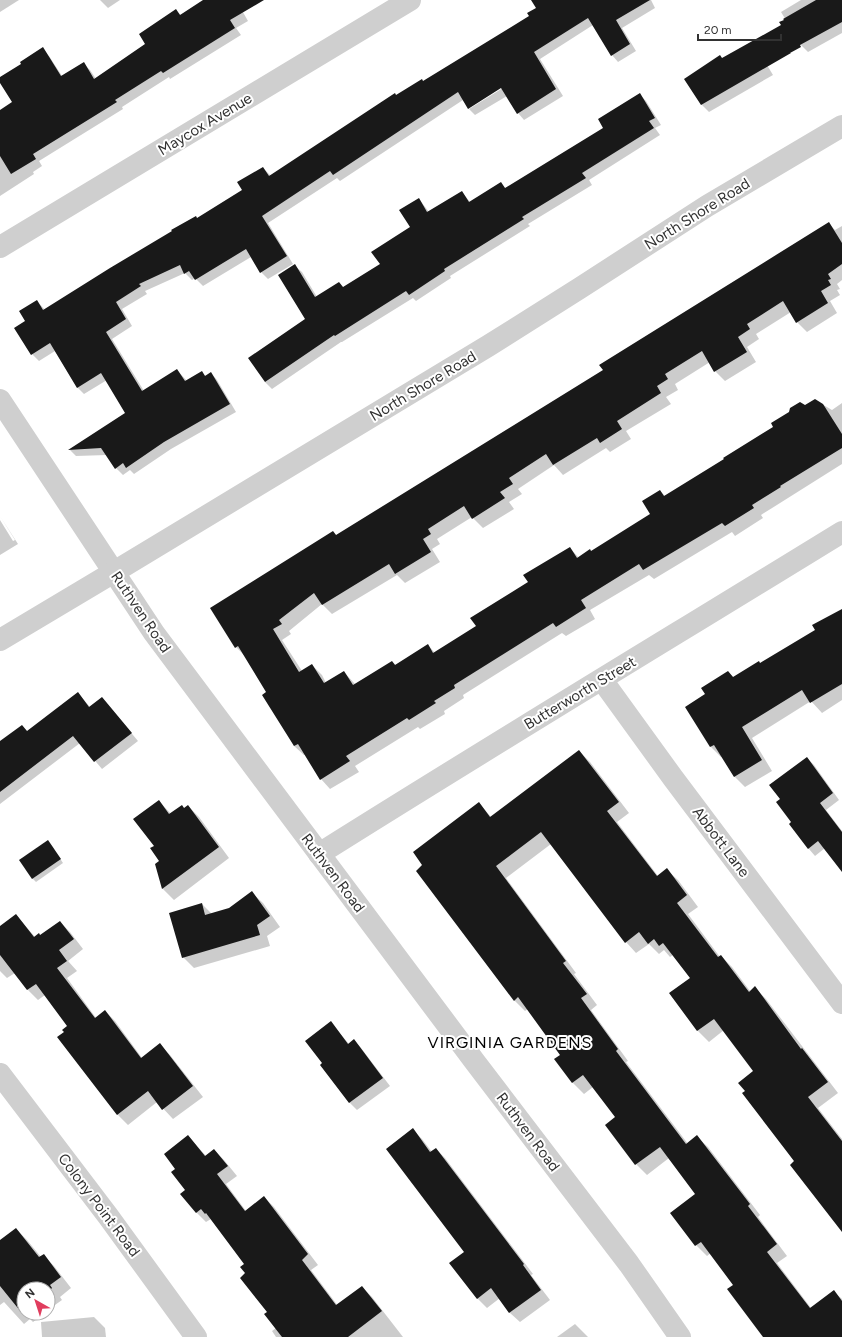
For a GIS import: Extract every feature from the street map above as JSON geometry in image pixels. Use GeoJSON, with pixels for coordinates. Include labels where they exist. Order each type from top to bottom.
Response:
{"type":"FeatureCollection","features":[{"type":"Feature","properties":{"kind":"street","name":"Maycox Avenue"},"geometry":{"type":"LineString","coordinates":[[0,247],[410,0]]}},
{"type":"Feature","properties":{"kind":"street","name":"North Shore Road"},"geometry":{"type":"LineString","coordinates":[[0,640],[488,346],[707,206],[842,126]]}},
{"type":"Feature","properties":{"kind":"street","name":"Ruthven Road"},"geometry":{"type":"LineString","coordinates":[[0,400],[154,633],[475,1062],[629,1264],[680,1337]]}},
{"type":"Feature","properties":{"kind":"street","name":"Butterworth Street"},"geometry":{"type":"LineString","coordinates":[[319,854],[428,785],[842,532]]}},
{"type":"Feature","properties":{"kind":"street","name":"Abbott Lane"},"geometry":{"type":"LineString","coordinates":[[602,680],[673,778],[842,1003]]}},
{"type":"Feature","properties":{"kind":"street","name":"Colony Point Road"},"geometry":{"type":"LineString","coordinates":[[0,1074],[108,1216],[196,1337]]}},
{"type":"Feature","properties":{"kind":"building"},"geometry":{"type":"Polygon","coordinates":[[[203,0],[264,0],[230,20],[235,28],[163,73],[161,71],[115,100],[117,102],[33,154],[36,159],[11,174],[0,156],[0,110],[12,102],[0,83],[0,77],[21,64],[20,62],[43,47],[61,76],[84,62],[94,79],[145,44],[139,34],[176,9],[180,15],[203,0]]]}},
{"type":"Feature","properties":{"kind":"building"},"geometry":{"type":"Polygon","coordinates":[[[531,0],[650,0],[616,20],[630,44],[611,56],[588,18],[534,52],[556,89],[517,114],[501,88],[468,109],[458,92],[333,175],[330,171],[262,216],[287,256],[260,273],[246,249],[195,280],[189,271],[184,274],[180,265],[139,284],[141,286],[116,302],[126,319],[106,332],[142,391],[177,369],[185,381],[202,371],[205,376],[211,372],[230,404],[164,442],[126,468],[123,463],[115,469],[101,448],[68,450],[125,413],[101,373],[77,388],[50,343],[31,355],[14,328],[25,321],[19,311],[37,300],[43,310],[172,231],[171,230],[196,216],[197,218],[242,190],[237,182],[263,167],[269,176],[395,93],[396,95],[422,79],[423,81],[529,16],[527,13],[536,8],[531,0]]]}},
{"type":"Feature","properties":{"kind":"building"},"geometry":{"type":"Polygon","coordinates":[[[816,0],[842,0],[842,22],[800,45],[801,47],[701,105],[684,79],[720,55],[722,58],[781,25],[779,22],[784,20],[783,19],[816,0]]]}},
{"type":"Feature","properties":{"kind":"building"},"geometry":{"type":"Polygon","coordinates":[[[640,93],[655,118],[649,121],[654,128],[582,173],[586,178],[522,217],[524,219],[444,269],[445,271],[409,295],[406,291],[335,336],[334,335],[265,382],[248,358],[305,319],[278,275],[295,264],[315,297],[339,282],[343,287],[380,264],[371,252],[410,227],[399,210],[419,198],[427,212],[462,191],[469,202],[501,182],[505,188],[603,128],[598,119],[640,93]]]}},
{"type":"Feature","properties":{"kind":"building"},"geometry":{"type":"Polygon","coordinates":[[[829,222],[842,243],[842,264],[828,274],[831,279],[828,280],[831,285],[821,291],[828,303],[796,323],[783,301],[747,324],[750,329],[738,337],[747,352],[714,372],[702,351],[665,374],[668,379],[657,386],[661,393],[617,421],[622,429],[600,443],[597,438],[553,465],[546,454],[509,478],[513,484],[500,492],[505,498],[472,519],[464,506],[428,529],[431,534],[423,539],[431,552],[395,574],[389,564],[322,605],[314,593],[279,620],[282,624],[273,629],[299,672],[312,664],[324,683],[344,671],[353,685],[392,661],[395,665],[428,644],[433,653],[476,626],[470,618],[528,582],[523,575],[570,547],[577,558],[590,549],[591,551],[650,514],[642,501],[660,490],[664,496],[724,459],[723,458],[773,427],[771,423],[789,412],[790,408],[800,402],[805,405],[815,399],[823,404],[842,434],[842,448],[780,486],[781,487],[752,505],[754,508],[725,526],[722,523],[643,570],[639,564],[581,600],[586,608],[556,627],[553,623],[454,685],[455,688],[434,701],[436,703],[409,720],[407,718],[346,756],[350,761],[320,780],[298,744],[294,746],[262,695],[266,692],[238,646],[235,648],[210,608],[333,531],[336,535],[603,370],[599,365],[829,222]]]}},
{"type":"Feature","properties":{"kind":"building"},"geometry":{"type":"Polygon","coordinates":[[[842,609],[842,684],[810,703],[802,690],[742,727],[762,760],[734,777],[714,745],[710,747],[685,707],[705,694],[701,688],[728,671],[733,677],[759,661],[760,663],[815,630],[812,625],[842,609]]]}},
{"type":"Feature","properties":{"kind":"building"},"geometry":{"type":"Polygon","coordinates":[[[78,692],[89,707],[102,697],[132,733],[94,762],[73,736],[0,792],[0,741],[22,725],[27,731],[78,692]]]}},
{"type":"Feature","properties":{"kind":"building"},"geometry":{"type":"Polygon","coordinates":[[[579,750],[619,802],[607,811],[657,876],[667,868],[687,895],[677,903],[718,957],[721,955],[749,992],[755,986],[801,1049],[802,1048],[828,1082],[808,1097],[842,1141],[842,1232],[790,1165],[794,1161],[742,1093],[745,1091],[738,1083],[753,1071],[714,1019],[697,1031],[669,993],[690,978],[663,943],[659,946],[654,939],[648,944],[639,932],[625,943],[541,832],[496,866],[566,961],[563,963],[587,994],[581,998],[618,1049],[616,1051],[686,1144],[697,1135],[750,1204],[748,1206],[777,1244],[767,1252],[810,1308],[834,1290],[842,1301],[842,1337],[763,1337],[727,1289],[733,1285],[701,1242],[695,1246],[670,1213],[695,1194],[660,1147],[635,1165],[605,1125],[615,1117],[583,1075],[572,1083],[554,1059],[560,1055],[518,997],[514,1001],[416,871],[422,865],[413,852],[479,802],[490,817],[579,750]]]}},
{"type":"Feature","properties":{"kind":"building"},"geometry":{"type":"Polygon","coordinates":[[[807,757],[833,793],[820,803],[842,832],[842,872],[818,841],[808,849],[789,824],[791,822],[776,802],[780,799],[769,785],[807,757]]]}},
{"type":"Feature","properties":{"kind":"building"},"geometry":{"type":"Polygon","coordinates":[[[159,800],[169,814],[182,805],[184,808],[188,805],[219,847],[162,889],[155,864],[159,861],[150,848],[154,846],[133,819],[159,800]]]}},
{"type":"Feature","properties":{"kind":"building"},"geometry":{"type":"Polygon","coordinates":[[[48,840],[61,859],[32,879],[19,860],[48,840]]]}},
{"type":"Feature","properties":{"kind":"building"},"geometry":{"type":"Polygon","coordinates":[[[252,891],[270,916],[257,925],[260,935],[182,958],[169,913],[202,903],[205,915],[229,908],[252,891]]]}},
{"type":"Feature","properties":{"kind":"building"},"geometry":{"type":"Polygon","coordinates":[[[16,914],[34,937],[39,933],[40,935],[60,921],[74,939],[59,950],[67,961],[57,968],[95,1018],[105,1010],[141,1058],[160,1043],[193,1086],[162,1110],[148,1091],[117,1115],[57,1037],[64,1032],[62,1030],[67,1026],[36,984],[27,990],[0,955],[0,926],[16,914]]]}},
{"type":"Feature","properties":{"kind":"building"},"geometry":{"type":"Polygon","coordinates":[[[331,1021],[348,1044],[354,1039],[383,1078],[349,1103],[320,1065],[322,1063],[305,1041],[331,1021]]]}},
{"type":"Feature","properties":{"kind":"building"},"geometry":{"type":"Polygon","coordinates":[[[413,1128],[430,1152],[436,1148],[524,1264],[523,1265],[541,1290],[509,1313],[491,1288],[477,1299],[449,1263],[464,1252],[386,1149],[413,1128]]]}},
{"type":"Feature","properties":{"kind":"building"},"geometry":{"type":"Polygon","coordinates":[[[188,1135],[205,1156],[214,1149],[228,1166],[217,1174],[245,1211],[264,1196],[308,1254],[302,1260],[336,1305],[362,1286],[382,1311],[348,1337],[282,1337],[264,1314],[267,1312],[240,1278],[245,1273],[240,1267],[244,1264],[206,1213],[205,1214],[201,1209],[196,1213],[180,1194],[185,1190],[171,1172],[175,1169],[164,1154],[188,1135]]]}},
{"type":"Feature","properties":{"kind":"building"},"geometry":{"type":"Polygon","coordinates":[[[16,1228],[39,1257],[44,1254],[61,1277],[56,1281],[16,1281],[16,1306],[0,1286],[0,1240],[16,1228]]]}},
{"type":"Feature","properties":{"kind":"district","name":"VIRGINIA GARDENS"},"geometry":{"type":"Point","coordinates":[510,1042]}}]}
